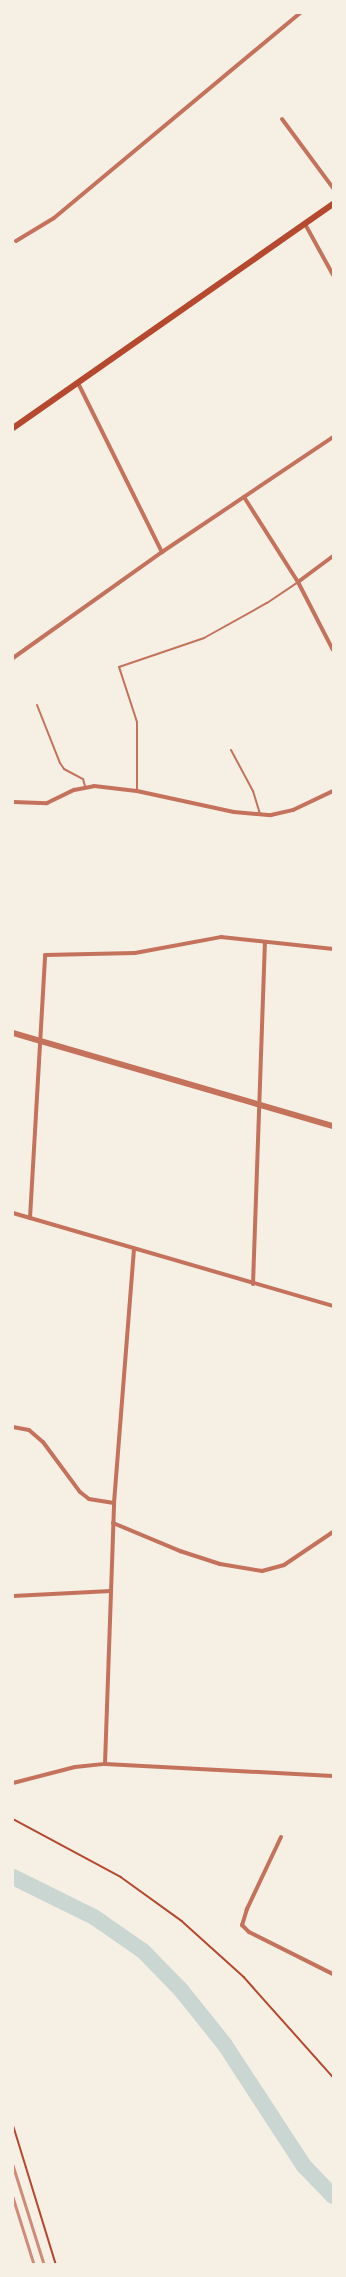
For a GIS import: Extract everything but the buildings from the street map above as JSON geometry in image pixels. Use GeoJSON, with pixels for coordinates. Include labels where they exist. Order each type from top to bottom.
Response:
{"type":"FeatureCollection","features":[{"type":"Feature","properties":{"kind":"main road"},"geometry":{"type":"LineString","coordinates":[[13,428],[333,204]]}},
{"type":"Feature","properties":{"kind":"street"},"geometry":{"type":"LineString","coordinates":[[16,241],[54,218],[300,13]]}},
{"type":"Feature","properties":{"kind":"street"},"geometry":{"type":"LineString","coordinates":[[282,119],[333,188]]}},
{"type":"Feature","properties":{"kind":"street"},"geometry":{"type":"LineString","coordinates":[[305,224],[333,275]]}},
{"type":"Feature","properties":{"kind":"street"},"geometry":{"type":"LineString","coordinates":[[78,383],[162,552]]}},
{"type":"Feature","properties":{"kind":"street"},"geometry":{"type":"LineString","coordinates":[[13,658],[162,552],[333,437]]}},
{"type":"Feature","properties":{"kind":"street"},"geometry":{"type":"LineString","coordinates":[[244,498],[298,582],[333,650]]}},
{"type":"Feature","properties":{"kind":"street"},"geometry":{"type":"LineString","coordinates":[[298,582],[333,556]]}},
{"type":"Feature","properties":{"kind":"street"},"geometry":{"type":"LineString","coordinates":[[13,802],[47,803],[86,786],[137,791],[216,808],[260,814],[282,813],[333,791]]}},
{"type":"Feature","properties":{"kind":"street"},"geometry":{"type":"LineString","coordinates":[[30,1218],[41,1041],[43,958],[48,953],[135,953],[215,938],[333,949]]}},
{"type":"Feature","properties":{"kind":"street"},"geometry":{"type":"LineString","coordinates":[[253,1284],[258,1105],[265,942]]}},
{"type":"Feature","properties":{"kind":"street"},"geometry":{"type":"LineString","coordinates":[[13,1033],[333,1126]]}},
{"type":"Feature","properties":{"kind":"street"},"geometry":{"type":"LineString","coordinates":[[13,1213],[253,1284],[333,1306]]}},
{"type":"Feature","properties":{"kind":"street"},"geometry":{"type":"LineString","coordinates":[[105,1764],[114,1503],[134,1249]]}},
{"type":"Feature","properties":{"kind":"street"},"geometry":{"type":"LineString","coordinates":[[13,1427],[29,1430],[43,1442],[80,1492],[89,1499],[114,1503]]}},
{"type":"Feature","properties":{"kind":"street"},"geometry":{"type":"LineString","coordinates":[[113,1523],[213,1562],[246,1570],[262,1571],[284,1565],[333,1532]]}},
{"type":"Feature","properties":{"kind":"street"},"geometry":{"type":"LineString","coordinates":[[13,1596],[111,1591]]}},
{"type":"Feature","properties":{"kind":"street"},"geometry":{"type":"LineString","coordinates":[[13,1783],[75,1767],[105,1764],[333,1776]]}},
{"type":"Feature","properties":{"kind":"street"},"geometry":{"type":"LineString","coordinates":[[281,1837],[246,1909],[242,1925],[249,1932],[333,1974]]}},
{"type":"Feature","properties":{"kind":"lane"},"geometry":{"type":"LineString","coordinates":[[137,791],[137,722],[119,667],[204,638],[267,603],[298,582]]}},
{"type":"Feature","properties":{"kind":"lane"},"geometry":{"type":"LineString","coordinates":[[37,705],[60,764],[83,779],[86,786]]}},
{"type":"Feature","properties":{"kind":"lane"},"geometry":{"type":"LineString","coordinates":[[231,750],[253,791],[260,814]]}},
{"type":"Feature","properties":{"kind":"path"},"geometry":{"type":"LineString","coordinates":[[13,1819],[121,1876],[182,1921],[244,1977],[333,2077]]}},
{"type":"Feature","properties":{"kind":"path"},"geometry":{"type":"LineString","coordinates":[[13,2124],[56,2264]]}},
{"type":"Feature","properties":{"kind":"waterway"},"geometry":{"type":"LineString","coordinates":[[13,1877],[94,1917],[143,1951],[181,1990],[225,2045],[304,2166],[333,2196]]}},
{"type":"Feature","properties":{"kind":"railway"},"geometry":{"type":"LineString","coordinates":[[13,2165],[44,2264]]}},
{"type":"Feature","properties":{"kind":"railway"},"geometry":{"type":"LineString","coordinates":[[13,2197],[34,2264]]}}]}
